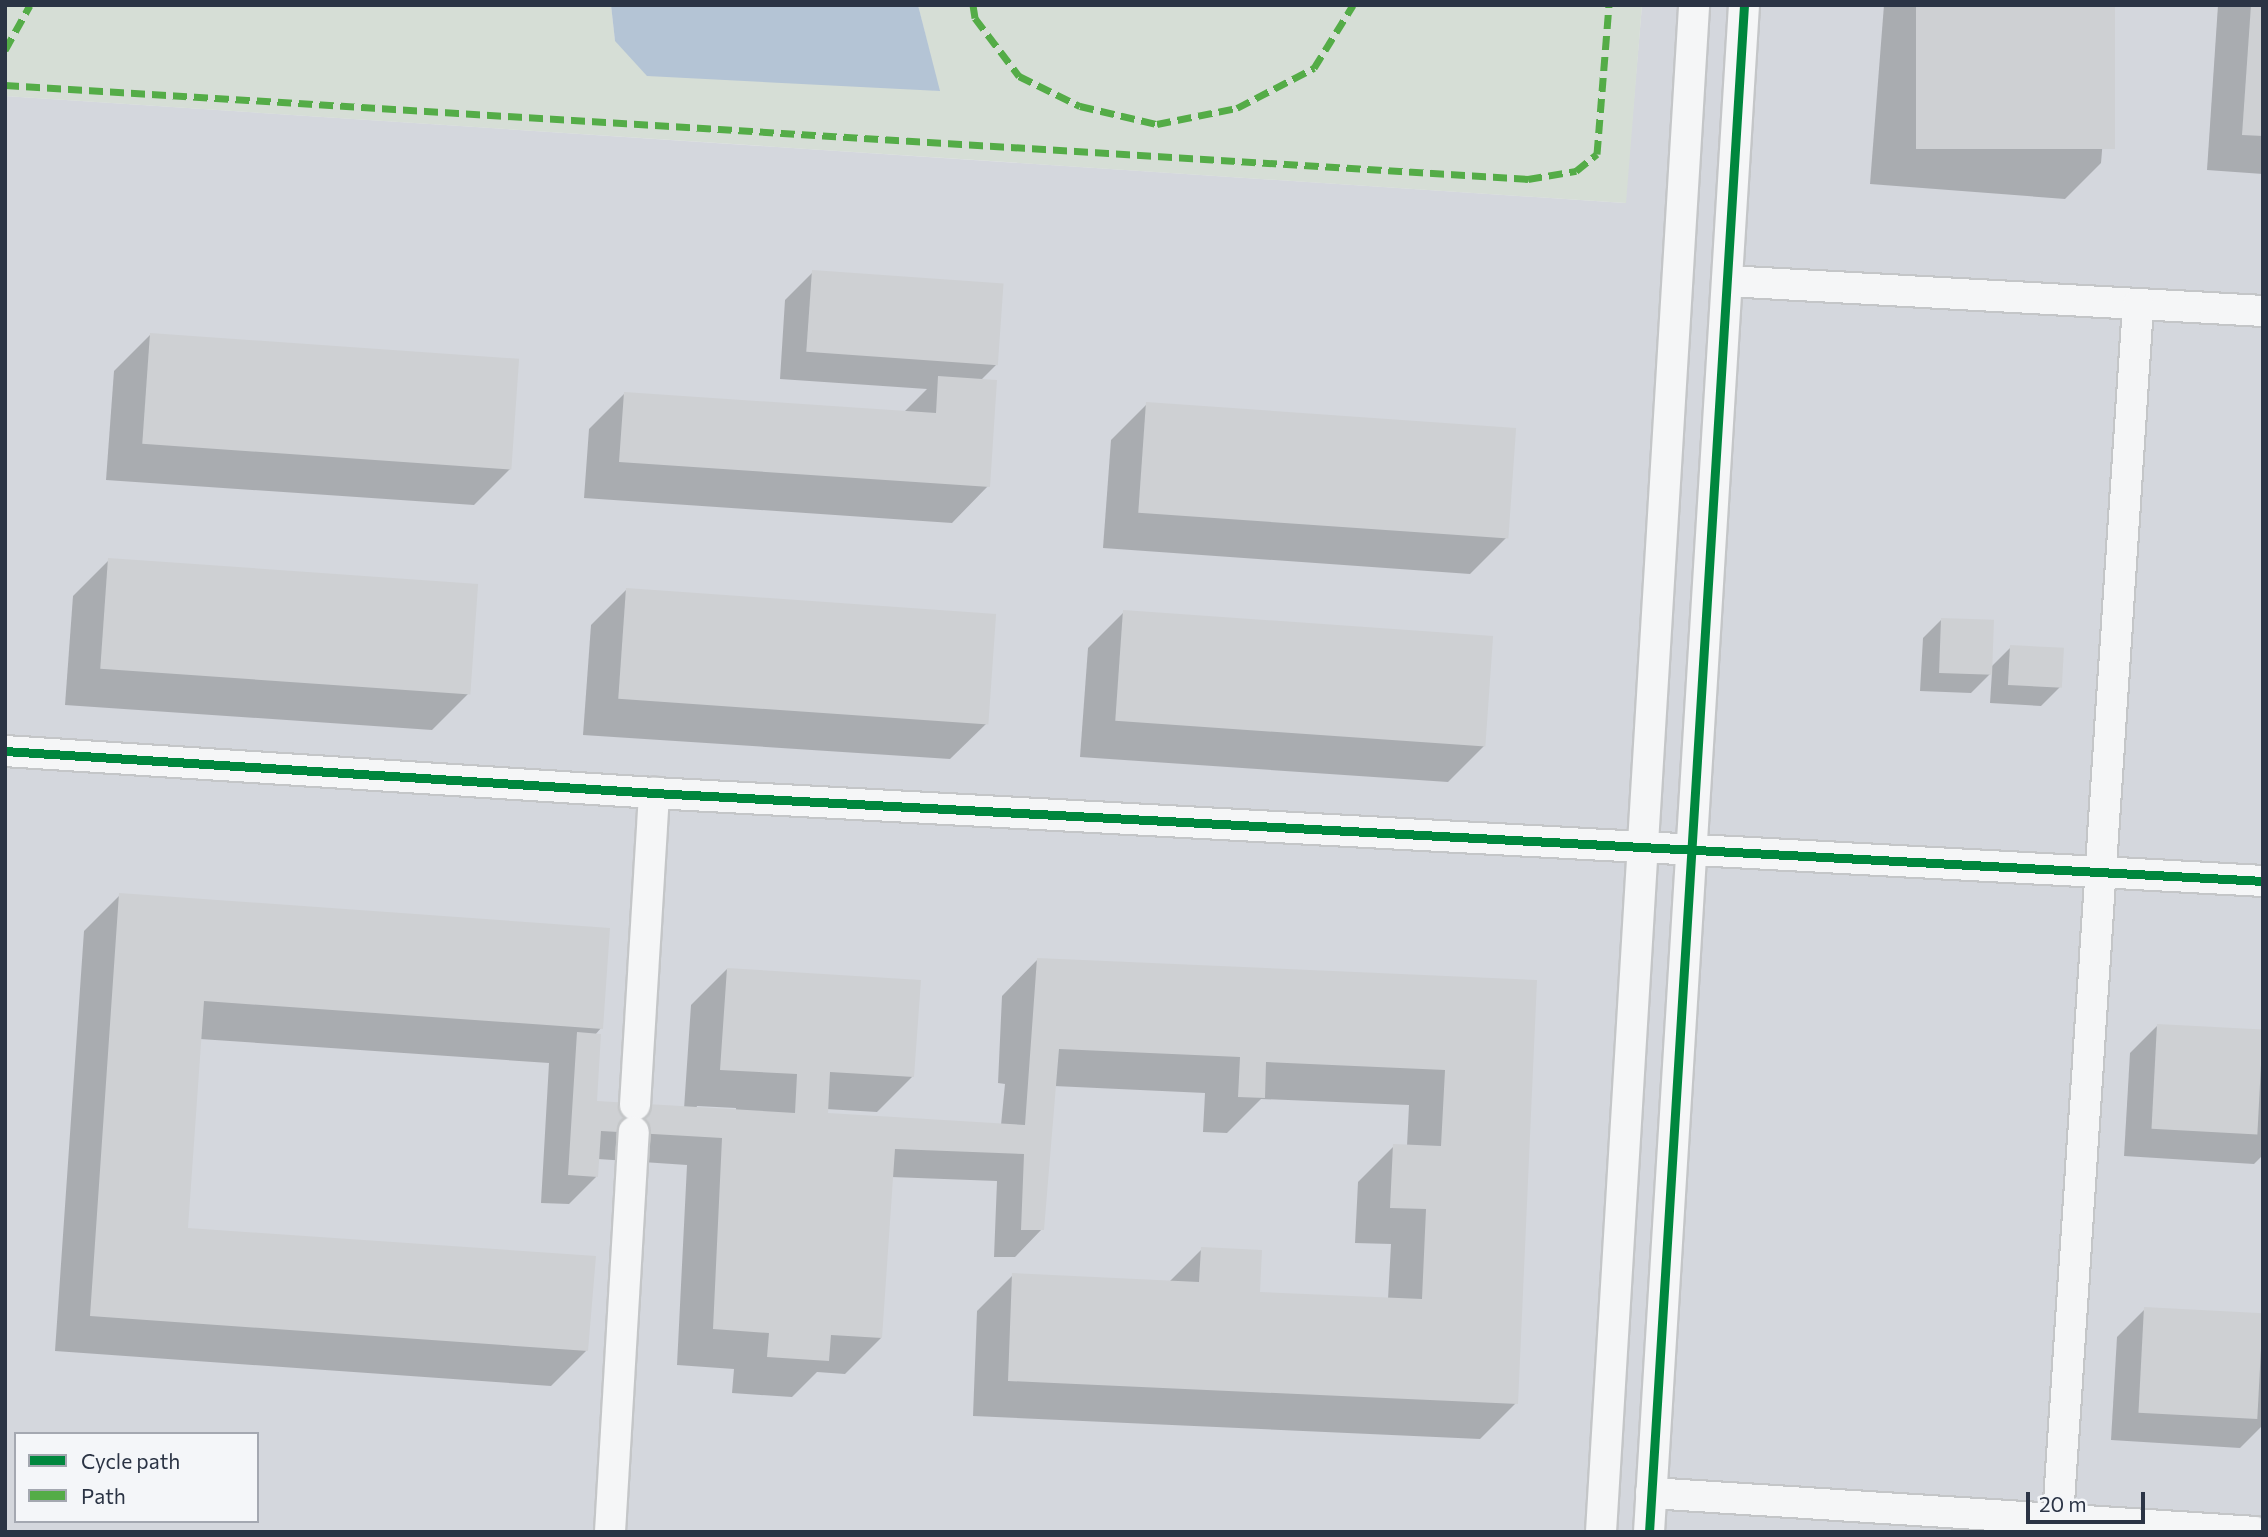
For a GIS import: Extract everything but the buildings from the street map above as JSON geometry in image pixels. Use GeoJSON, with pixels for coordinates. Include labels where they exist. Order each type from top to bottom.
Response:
{"type":"FeatureCollection","features":[{"type":"Feature","properties":{"kind":"street"},"geometry":{"type":"LineString","coordinates":[[1601,1532],[1694,5]]}},
{"type":"Feature","properties":{"kind":"street"},"geometry":{"type":"LineString","coordinates":[[1649,1532],[1744,5]]}},
{"type":"Feature","properties":{"kind":"street"},"geometry":{"type":"LineString","coordinates":[[1727,281],[2263,312]]}},
{"type":"Feature","properties":{"kind":"street"},"geometry":{"type":"LineString","coordinates":[[2057,1526],[2137,304]]}},
{"type":"Feature","properties":{"kind":"street"},"geometry":{"type":"LineString","coordinates":[[5,751],[653,793],[2263,881]]}},
{"type":"Feature","properties":{"kind":"street"},"geometry":{"type":"LineString","coordinates":[[610,1532],[653,793]]}},
{"type":"Feature","properties":{"kind":"street"},"geometry":{"type":"LineString","coordinates":[[1651,1493],[2057,1526],[2255,1532]]}},
{"type":"Feature","properties":{"kind":"shaded area"},"geometry":{"type":"Polygon","coordinates":[[[5,5],[611,5],[615,41],[939,91],[918,5],[1642,5],[1626,203],[5,96],[5,5]]]}},
{"type":"Feature","properties":{"kind":"shaded area"},"geometry":{"type":"Polygon","coordinates":[[[1642,5],[2263,5],[2263,1532],[5,1532],[5,96],[1625,203],[1642,5]]]}},
{"type":"Feature","properties":{"kind":"water"},"geometry":{"type":"Polygon","coordinates":[[[611,5],[918,5],[940,91],[647,76],[615,41],[611,5]]]}},
{"type":"Feature","properties":{"kind":"marked path"},"geometry":{"type":"LineString","coordinates":[[5,50],[30,5]]}},
{"type":"Feature","properties":{"kind":"marked path"},"geometry":{"type":"LineString","coordinates":[[973,5],[975,18],[1019,76],[1080,106],[1157,124],[1237,108],[1314,68],[1353,5]]}},
{"type":"Feature","properties":{"kind":"marked path"},"geometry":{"type":"LineString","coordinates":[[5,85],[1528,179],[1576,171],[1597,154],[1609,5]]}},
{"type":"Feature","properties":{"kind":"cycle path"},"geometry":{"type":"LineString","coordinates":[[1649,1532],[1744,5]]}},
{"type":"Feature","properties":{"kind":"cycle path"},"geometry":{"type":"LineString","coordinates":[[5,751],[654,793],[2263,881]]}}]}
